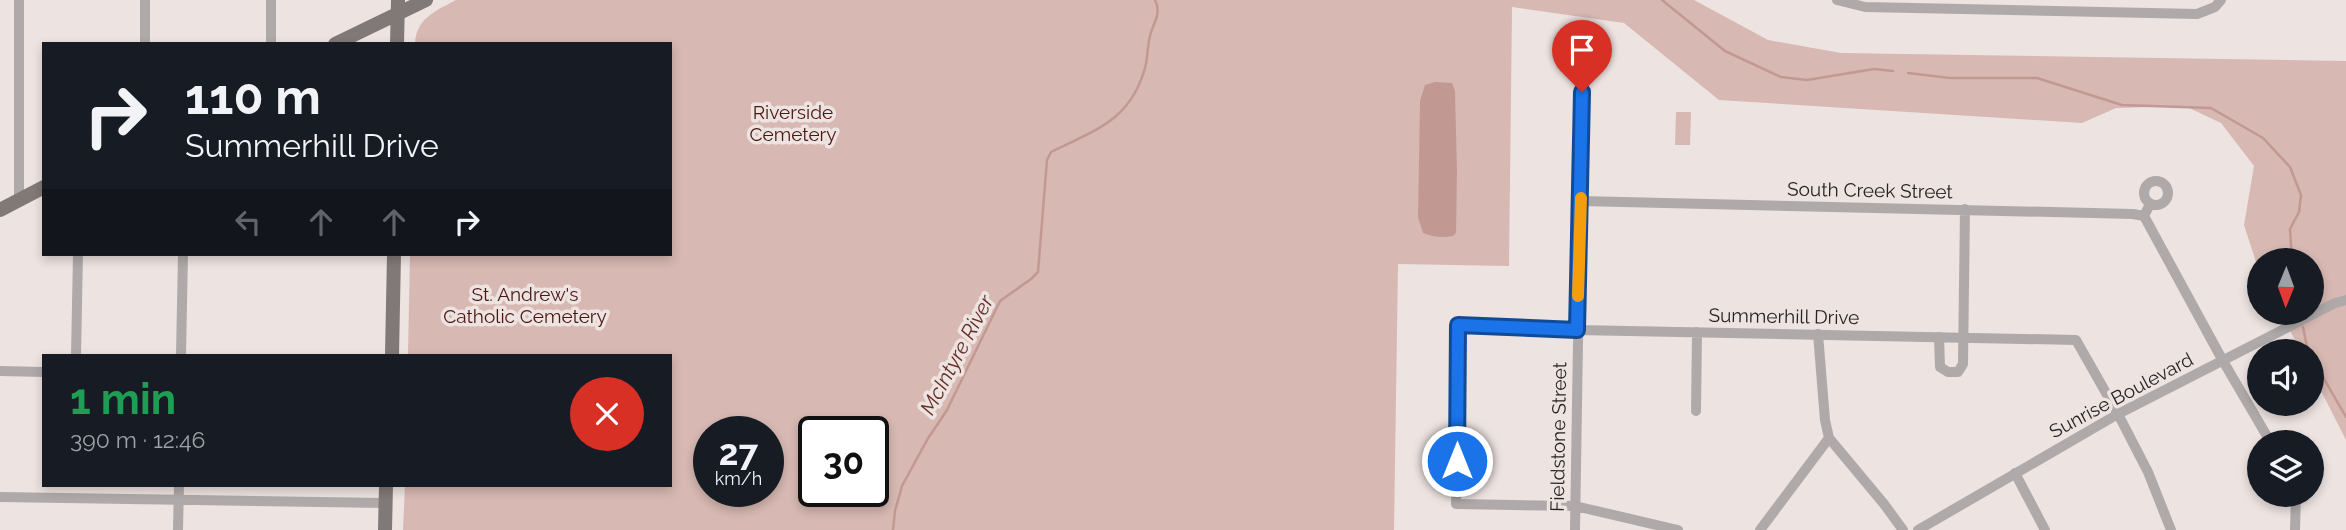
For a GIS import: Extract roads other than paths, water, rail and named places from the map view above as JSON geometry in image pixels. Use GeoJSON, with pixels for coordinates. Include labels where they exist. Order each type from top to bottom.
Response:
{"type":"FeatureCollection","features":[{"type":"Feature","properties":{"kind":"main road"},"geometry":{"type":"LineString","coordinates":[[338,42],[398,7],[426,0]]}},
{"type":"Feature","properties":{"kind":"main road"},"geometry":{"type":"LineString","coordinates":[[397,42],[398,7]]}},
{"type":"Feature","properties":{"kind":"main road"},"geometry":{"type":"LineString","coordinates":[[0,210],[42,188]]}},
{"type":"Feature","properties":{"kind":"main road"},"geometry":{"type":"LineString","coordinates":[[392,354],[394,256]]}},
{"type":"Feature","properties":{"kind":"main road"},"geometry":{"type":"LineString","coordinates":[[385,530],[386,487]]}},
{"type":"Feature","properties":{"kind":"street"},"geometry":{"type":"LineString","coordinates":[[19,0],[19,200]]}},
{"type":"Feature","properties":{"kind":"street"},"geometry":{"type":"LineString","coordinates":[[145,0],[145,42]]}},
{"type":"Feature","properties":{"kind":"street"},"geometry":{"type":"LineString","coordinates":[[271,0],[271,42]]}},
{"type":"Feature","properties":{"kind":"street"},"geometry":{"type":"LineString","coordinates":[[1837,0],[1865,7],[2026,5],[2197,14],[2215,7],[2221,0]]}},
{"type":"Feature","properties":{"kind":"street","name":"Fieldstone Street"},"geometry":{"type":"LineString","coordinates":[[1575,530],[1582,92]]}},
{"type":"Feature","properties":{"kind":"street","name":"South Creek Street"},"geometry":{"type":"LineString","coordinates":[[1581,201],[1965,209],[2144,216]]}},
{"type":"Feature","properties":{"kind":"street"},"geometry":{"type":"LineString","coordinates":[[2150,204],[2144,216],[2222,361],[2263,430]]}},
{"type":"Feature","properties":{"kind":"street"},"geometry":{"type":"LineString","coordinates":[[1940,337],[1940,367],[1953,373],[1958,372],[1962,368],[1964,337],[1965,209]]}},
{"type":"Feature","properties":{"kind":"street"},"geometry":{"type":"LineString","coordinates":[[76,354],[78,256]]}},
{"type":"Feature","properties":{"kind":"street"},"geometry":{"type":"LineString","coordinates":[[181,354],[183,256]]}},
{"type":"Feature","properties":{"kind":"street","name":"Sunrise Boulevard"},"geometry":{"type":"LineString","coordinates":[[1918,530],[2118,414],[2334,303],[2346,300]]}},
{"type":"Feature","properties":{"kind":"street","name":"Summerhill Drive"},"geometry":{"type":"LineString","coordinates":[[1575,506],[1456,504],[1458,325],[1577,330],[2076,340],[2148,472],[2171,530]]}},
{"type":"Feature","properties":{"kind":"street"},"geometry":{"type":"LineString","coordinates":[[1696,411],[1697,332]]}},
{"type":"Feature","properties":{"kind":"street"},"geometry":{"type":"LineString","coordinates":[[1818,334],[1825,421],[1829,438],[1903,530]]}},
{"type":"Feature","properties":{"kind":"street"},"geometry":{"type":"LineString","coordinates":[[0,371],[42,372]]}},
{"type":"Feature","properties":{"kind":"street"},"geometry":{"type":"LineString","coordinates":[[1760,530],[1829,438]]}},
{"type":"Feature","properties":{"kind":"street"},"geometry":{"type":"LineString","coordinates":[[2015,473],[2045,530]]}},
{"type":"Feature","properties":{"kind":"street"},"geometry":{"type":"LineString","coordinates":[[178,530],[179,487]]}},
{"type":"Feature","properties":{"kind":"street"},"geometry":{"type":"LineString","coordinates":[[0,497],[385,503]]}},
{"type":"Feature","properties":{"kind":"street"},"geometry":{"type":"LineString","coordinates":[[1575,506],[1678,530]]}},
{"type":"Feature","properties":{"kind":"street"},"geometry":{"type":"LineString","coordinates":[[2295,530],[2296,507]]}},
{"type":"Feature","properties":{"kind":"waterway","name":"McIntyre River"},"geometry":{"type":"LineString","coordinates":[[893,530],[902,486],[947,410],[1000,301],[1038,272],[1047,160],[1051,152],[1109,122],[1130,100],[1146,64],[1149,40],[1157,14],[1155,0]]}},
{"type":"Feature","properties":{"kind":"waterway"},"geometry":{"type":"LineString","coordinates":[[1662,0],[1725,51],[1781,77],[1807,80],[1874,69],[1893,71]]}},
{"type":"Feature","properties":{"kind":"waterway"},"geometry":{"type":"LineString","coordinates":[[1908,73],[1950,78],[2037,78],[2122,105],[2211,108],[2263,138],[2290,167],[2301,195],[2299,212],[2290,229],[2291,248]]}},
{"type":"Feature","properties":{"kind":"waterway"},"geometry":{"type":"LineString","coordinates":[[2303,327],[2305,339]]}},
{"type":"Feature","properties":{"kind":"waterway"},"geometry":{"type":"LineString","coordinates":[[2324,379],[2346,417]]}},
{"type":"Feature","properties":{"kind":"park label","name":"Riverside Cemetery"},"geometry":{"type":"Point","coordinates":[793,123]}},
{"type":"Feature","properties":{"kind":"park label","name":"St. Andrew's Catholic Cemetery"},"geometry":{"type":"Point","coordinates":[525,305]}}]}
